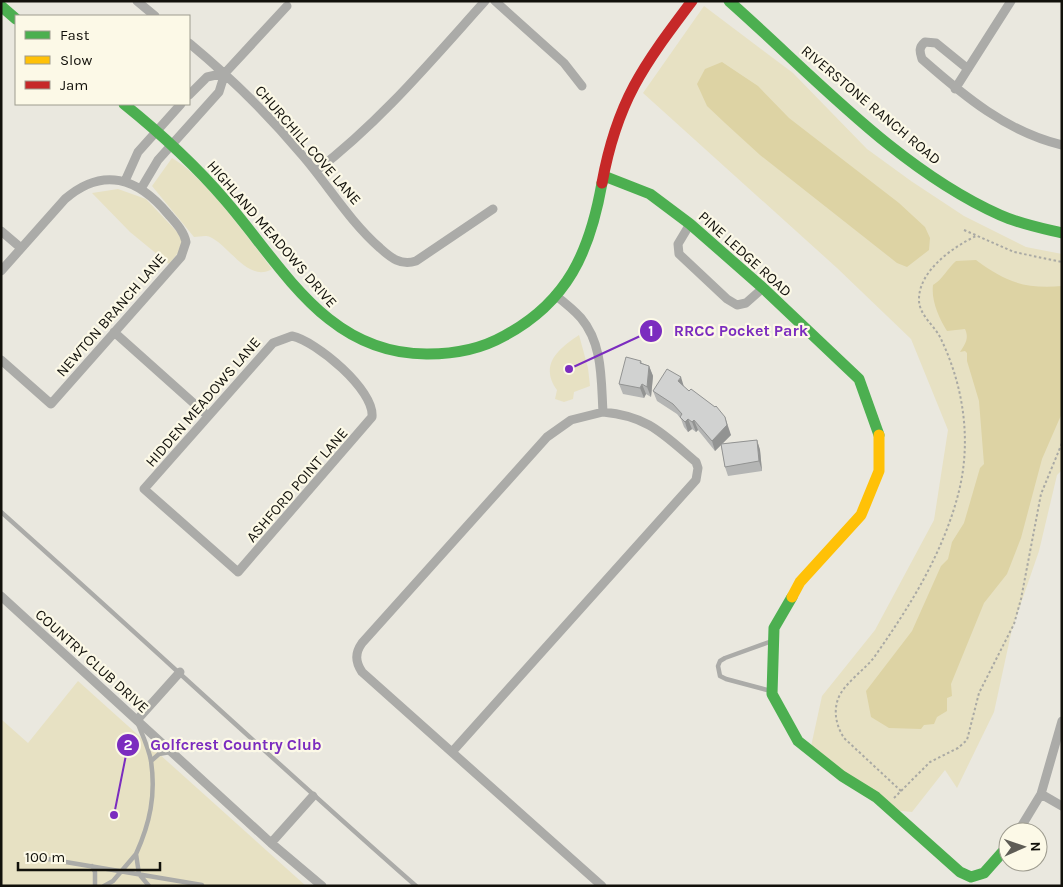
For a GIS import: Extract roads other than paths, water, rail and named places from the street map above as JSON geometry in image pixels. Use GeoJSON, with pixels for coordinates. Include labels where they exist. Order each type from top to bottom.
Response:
{"type":"FeatureCollection","features":[{"type":"Feature","properties":{"kind":"street"},"geometry":{"type":"LineString","coordinates":[[137,1],[154,15]]}},
{"type":"Feature","properties":{"kind":"street"},"geometry":{"type":"LineString","coordinates":[[316,171],[380,115],[485,1]]}},
{"type":"Feature","properties":{"kind":"street"},"geometry":{"type":"LineString","coordinates":[[495,1],[564,63],[582,86]]}},
{"type":"Feature","properties":{"kind":"street","name":"HIGHLAND MEADOWS DRIVE"},"geometry":{"type":"LineString","coordinates":[[125,105],[171,145],[237,213],[315,309],[341,330],[372,346],[388,350],[422,354],[448,354],[471,350],[500,339],[526,324],[556,294],[578,264],[595,223],[614,128],[626,96],[639,74],[692,1]]}},
{"type":"Feature","properties":{"kind":"street","name":"RIVERSTONE RANCH ROAD"},"geometry":{"type":"LineString","coordinates":[[729,1],[883,139],[913,164],[947,188],[1002,216],[1062,233]]}},
{"type":"Feature","properties":{"kind":"street"},"geometry":{"type":"LineString","coordinates":[[956,88],[1011,1]]}},
{"type":"Feature","properties":{"kind":"street"},"geometry":{"type":"LineString","coordinates":[[1,6],[15,18]]}},
{"type":"Feature","properties":{"kind":"street"},"geometry":{"type":"LineString","coordinates":[[1,271],[60,204],[78,189],[102,181],[125,181],[142,187],[154,166],[171,145],[219,92],[224,74],[287,6]]}},
{"type":"Feature","properties":{"kind":"street"},"geometry":{"type":"LineString","coordinates":[[968,69],[936,43],[925,42],[921,46],[919,51],[922,60],[956,88],[999,119],[1026,132],[1062,145]]}},
{"type":"Feature","properties":{"kind":"street","name":"CHURCHILL COVE LANE"},"geometry":{"type":"LineString","coordinates":[[190,44],[269,117],[372,240],[394,259],[405,264],[421,258],[493,209]]}},
{"type":"Feature","properties":{"kind":"street"},"geometry":{"type":"LineString","coordinates":[[190,94],[207,77],[224,74]]}},
{"type":"Feature","properties":{"kind":"street"},"geometry":{"type":"LineString","coordinates":[[125,181],[138,152],[180,105]]}},
{"type":"Feature","properties":{"kind":"street","name":"PINE LEDGE ROAD"},"geometry":{"type":"LineString","coordinates":[[604,176],[650,194],[690,224],[763,288],[859,379],[878,431],[879,471],[861,515],[800,582],[774,628],[772,691],[798,741],[842,776],[876,797],[960,872],[971,877],[984,872],[998,857]]}},
{"type":"Feature","properties":{"kind":"street","name":"NEWTON BRANCH LANE"},"geometry":{"type":"LineString","coordinates":[[1,360],[51,404],[181,257],[186,242],[184,235],[155,199],[142,187]]}},
{"type":"Feature","properties":{"kind":"street"},"geometry":{"type":"LineString","coordinates":[[690,224],[678,244],[679,254],[727,299],[737,305],[746,303],[763,288]]}},
{"type":"Feature","properties":{"kind":"street"},"geometry":{"type":"LineString","coordinates":[[1,230],[21,248]]}},
{"type":"Feature","properties":{"kind":"street"},"geometry":{"type":"LineString","coordinates":[[556,294],[581,318],[596,345],[600,362],[603,412]]}},
{"type":"Feature","properties":{"kind":"street"},"geometry":{"type":"LineString","coordinates":[[114,332],[208,416]]}},
{"type":"Feature","properties":{"kind":"street","name":"HIDDEN MEADOWS LANE"},"geometry":{"type":"LineString","coordinates":[[144,489],[273,343],[285,336]]}},
{"type":"Feature","properties":{"kind":"street","name":"ASHFORD POINT LANE"},"geometry":{"type":"LineString","coordinates":[[144,489],[238,572],[367,424],[372,413],[364,394],[336,364],[303,340],[292,336],[285,336]]}},
{"type":"Feature","properties":{"kind":"street"},"geometry":{"type":"LineString","coordinates":[[452,752],[696,480],[698,468],[696,462],[651,425],[622,414],[603,412],[571,420],[548,437],[357,650],[357,664],[362,672],[602,886]]}},
{"type":"Feature","properties":{"kind":"street","name":"COUNTRY CLUB DRIVE"},"geometry":{"type":"LineString","coordinates":[[1,596],[271,842],[322,886]]}},
{"type":"Feature","properties":{"kind":"street"},"geometry":{"type":"LineString","coordinates":[[137,720],[180,672]]}},
{"type":"Feature","properties":{"kind":"street"},"geometry":{"type":"LineString","coordinates":[[1024,822],[1041,794],[1062,721]]}},
{"type":"Feature","properties":{"kind":"street"},"geometry":{"type":"LineString","coordinates":[[1041,794],[1062,806]]}},
{"type":"Feature","properties":{"kind":"street"},"geometry":{"type":"LineString","coordinates":[[271,842],[313,796]]}},
{"type":"Feature","properties":{"kind":"lane"},"geometry":{"type":"LineString","coordinates":[[1,512],[180,672],[313,796],[416,886]]}},
{"type":"Feature","properties":{"kind":"lane"},"geometry":{"type":"LineString","coordinates":[[772,691],[726,679],[720,676],[718,666],[720,661],[725,658],[774,640]]}},
{"type":"Feature","properties":{"kind":"lane"},"geometry":{"type":"LineString","coordinates":[[104,886],[122,871],[136,854],[151,816],[151,760],[137,720]]}},
{"type":"Feature","properties":{"kind":"lane"},"geometry":{"type":"LineString","coordinates":[[151,760],[159,754],[171,751]]}},
{"type":"Feature","properties":{"kind":"lane"},"geometry":{"type":"LineString","coordinates":[[136,854],[139,874],[149,886]]}},
{"type":"Feature","properties":{"kind":"lane"},"geometry":{"type":"LineString","coordinates":[[36,857],[202,885]]}},
{"type":"Feature","properties":{"kind":"lane"},"geometry":{"type":"LineString","coordinates":[[92,866],[95,872],[94,886]]}},
{"type":"Feature","properties":{"kind":"lane"},"geometry":{"type":"LineString","coordinates":[[166,886],[171,879]]}},
{"type":"Feature","properties":{"kind":"place","name":"RRCC Pocket Park"},"geometry":{"type":"Point","coordinates":[569,369]}},
{"type":"Feature","properties":{"kind":"place","name":"Golfcrest Country Club"},"geometry":{"type":"Point","coordinates":[114,815]}}]}
